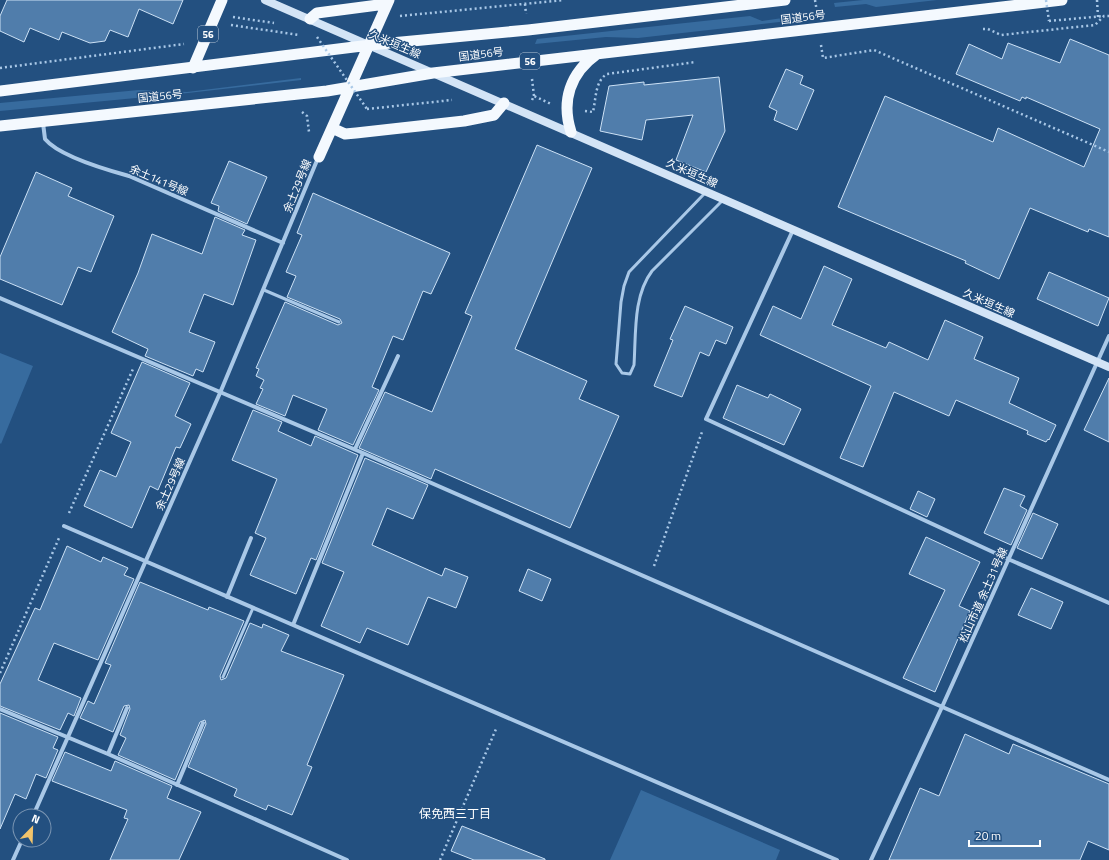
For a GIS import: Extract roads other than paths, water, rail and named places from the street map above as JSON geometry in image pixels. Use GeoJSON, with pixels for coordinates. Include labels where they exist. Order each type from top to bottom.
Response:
{"type":"FeatureCollection","features":[{"type":"Feature","properties":{"kind":"highway","name":"56"},"geometry":{"type":"LineString","coordinates":[[193,68],[222,0]]}},
{"type":"Feature","properties":{"kind":"highway","name":"国道56号"},"geometry":{"type":"LineString","coordinates":[[0,91],[370,45],[528,30],[785,0]]}},
{"type":"Feature","properties":{"kind":"highway","name":"国道56号"},"geometry":{"type":"LineString","coordinates":[[0,126],[351,86],[433,73],[1062,0]]}},
{"type":"Feature","properties":{"kind":"highway"},"geometry":{"type":"LineString","coordinates":[[310,19],[317,13],[388,3]]}},
{"type":"Feature","properties":{"kind":"highway"},"geometry":{"type":"LineString","coordinates":[[318,157],[388,3]]}},
{"type":"Feature","properties":{"kind":"highway"},"geometry":{"type":"LineString","coordinates":[[571,132],[566,113],[568,93],[582,66],[598,54]]}},
{"type":"Feature","properties":{"kind":"highway"},"geometry":{"type":"LineString","coordinates":[[332,128],[345,134],[464,122],[494,115],[504,103]]}},
{"type":"Feature","properties":{"kind":"main road","name":"久米垣生線"},"geometry":{"type":"LineString","coordinates":[[265,0],[1109,367]]}},
{"type":"Feature","properties":{"kind":"street","name":"余土141号線"},"geometry":{"type":"LineString","coordinates":[[43,122],[45,139],[58,149],[107,170],[129,176],[284,243]]}},
{"type":"Feature","properties":{"kind":"street","name":"余土29号線"},"geometry":{"type":"LineString","coordinates":[[36,808],[220,393],[284,243],[318,157]]}},
{"type":"Feature","properties":{"kind":"street"},"geometry":{"type":"LineString","coordinates":[[793,229],[706,419],[1008,560],[1109,603]]}},
{"type":"Feature","properties":{"kind":"street"},"geometry":{"type":"LineString","coordinates":[[0,298],[363,453],[1109,780]]}},
{"type":"Feature","properties":{"kind":"street","name":"松山市道 余土31号線"},"geometry":{"type":"LineString","coordinates":[[871,860],[942,707],[1109,336]]}},
{"type":"Feature","properties":{"kind":"street"},"geometry":{"type":"LineString","coordinates":[[355,450],[398,356]]}},
{"type":"Feature","properties":{"kind":"street"},"geometry":{"type":"LineString","coordinates":[[292,625],[363,453]]}},
{"type":"Feature","properties":{"kind":"street"},"geometry":{"type":"LineString","coordinates":[[64,526],[837,860]]}},
{"type":"Feature","properties":{"kind":"street"},"geometry":{"type":"LineString","coordinates":[[227,597],[251,538]]}},
{"type":"Feature","properties":{"kind":"street"},"geometry":{"type":"LineString","coordinates":[[108,754],[127,708]]}},
{"type":"Feature","properties":{"kind":"street"},"geometry":{"type":"LineString","coordinates":[[0,709],[108,754],[347,860]]}},
{"type":"Feature","properties":{"kind":"street"},"geometry":{"type":"LineString","coordinates":[[177,785],[203,723]]}},
{"type":"Feature","properties":{"kind":"street"},"geometry":{"type":"LineString","coordinates":[[13,860],[18,848]]}},
{"type":"Feature","properties":{"kind":"lane"},"geometry":{"type":"LineString","coordinates":[[706,192],[629,272],[624,286],[621,302],[616,364],[622,373],[630,374],[634,365],[640,297],[644,281],[652,270],[724,199]]}},
{"type":"Feature","properties":{"kind":"lane"},"geometry":{"type":"LineString","coordinates":[[264,290],[339,322]]}},
{"type":"Feature","properties":{"kind":"lane"},"geometry":{"type":"LineString","coordinates":[[222,677],[253,608]]}},
{"type":"Feature","properties":{"kind":"district","name":"保免西三丁目"},"geometry":{"type":"Point","coordinates":[455,813]}}]}
